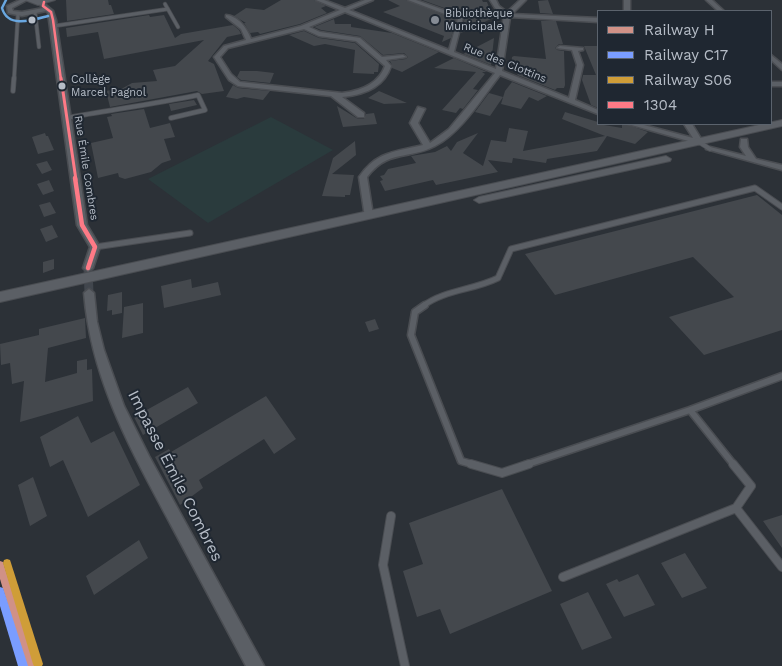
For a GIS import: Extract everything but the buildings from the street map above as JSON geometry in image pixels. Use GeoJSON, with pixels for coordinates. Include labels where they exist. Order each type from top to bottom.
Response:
{"type":"FeatureCollection","features":[{"type":"Feature","properties":{"kind":"street"},"geometry":{"type":"LineString","coordinates":[[24,0],[9,7],[11,13],[35,12],[45,4]]}},
{"type":"Feature","properties":{"kind":"street"},"geometry":{"type":"LineString","coordinates":[[28,0],[45,4]]}},
{"type":"Feature","properties":{"kind":"street","name":"Rue des Clottins"},"geometry":{"type":"LineString","coordinates":[[319,0],[597,112]]}},
{"type":"Feature","properties":{"kind":"street"},"geometry":{"type":"LineString","coordinates":[[305,27],[319,34],[358,39],[388,66],[386,72],[368,89],[360,93],[342,95],[238,84],[232,80],[226,68],[217,57],[226,47],[305,27],[370,0]]}},
{"type":"Feature","properties":{"kind":"street"},"geometry":{"type":"LineString","coordinates":[[411,0],[461,18],[451,53]]}},
{"type":"Feature","properties":{"kind":"street"},"geometry":{"type":"LineString","coordinates":[[492,0],[507,15],[597,20]]}},
{"type":"Feature","properties":{"kind":"street"},"geometry":{"type":"LineString","coordinates":[[368,215],[363,176],[372,165],[389,155],[428,146],[443,139],[452,131],[499,72],[507,15],[523,0]]}},
{"type":"Feature","properties":{"kind":"street"},"geometry":{"type":"LineString","coordinates":[[709,0],[721,10]]}},
{"type":"Feature","properties":{"kind":"street","name":"Rue Émile Combres"},"geometry":{"type":"LineString","coordinates":[[45,4],[51,14],[54,26],[82,225],[95,246]]}},
{"type":"Feature","properties":{"kind":"street"},"geometry":{"type":"LineString","coordinates":[[445,7],[448,14]]}},
{"type":"Feature","properties":{"kind":"street"},"geometry":{"type":"LineString","coordinates":[[228,16],[244,28],[250,40]]}},
{"type":"Feature","properties":{"kind":"street"},"geometry":{"type":"LineString","coordinates":[[560,48],[578,48],[580,65],[571,102]]}},
{"type":"Feature","properties":{"kind":"street"},"geometry":{"type":"LineString","coordinates":[[381,58],[403,57]]}},
{"type":"Feature","properties":{"kind":"street"},"geometry":{"type":"LineString","coordinates":[[772,58],[782,68]]}},
{"type":"Feature","properties":{"kind":"street"},"geometry":{"type":"LineString","coordinates":[[333,94],[361,115]]}},
{"type":"Feature","properties":{"kind":"street"},"geometry":{"type":"LineString","coordinates":[[421,109],[414,124],[428,146]]}},
{"type":"Feature","properties":{"kind":"street"},"geometry":{"type":"LineString","coordinates":[[6,300],[712,147],[782,123]]}},
{"type":"Feature","properties":{"kind":"street"},"geometry":{"type":"LineString","coordinates":[[635,125],[782,168]]}},
{"type":"Feature","properties":{"kind":"street"},"geometry":{"type":"LineString","coordinates":[[689,125],[712,147]]}},
{"type":"Feature","properties":{"kind":"street"},"geometry":{"type":"LineString","coordinates":[[6,300],[368,215],[712,147],[743,137],[782,132]]}},
{"type":"Feature","properties":{"kind":"street"},"geometry":{"type":"LineString","coordinates":[[743,137],[744,147],[752,159]]}},
{"type":"Feature","properties":{"kind":"street"},"geometry":{"type":"LineString","coordinates":[[88,268],[95,246]]}},
{"type":"Feature","properties":{"kind":"street","name":"Impasse Émile Combres"},"geometry":{"type":"LineString","coordinates":[[89,293],[89,308],[106,378],[132,439],[256,666]]}},
{"type":"Feature","properties":{"kind":"lane"},"geometry":{"type":"LineString","coordinates":[[165,4],[178,27]]}},
{"type":"Feature","properties":{"kind":"lane"},"geometry":{"type":"LineString","coordinates":[[54,26],[168,9]]}},
{"type":"Feature","properties":{"kind":"lane"},"geometry":{"type":"LineString","coordinates":[[35,12],[39,47]]}},
{"type":"Feature","properties":{"kind":"lane"},"geometry":{"type":"LineString","coordinates":[[13,91],[18,14]]}},
{"type":"Feature","properties":{"kind":"lane"},"geometry":{"type":"LineString","coordinates":[[66,118],[120,108],[138,107],[198,94],[205,110],[171,118]]}},
{"type":"Feature","properties":{"kind":"lane"},"geometry":{"type":"LineString","coordinates":[[782,207],[755,188],[511,249],[498,278],[481,286],[435,297],[415,312],[411,335],[460,461],[502,473],[690,410],[782,376]]}},
{"type":"Feature","properties":{"kind":"lane"},"geometry":{"type":"LineString","coordinates":[[95,246],[190,233]]}},
{"type":"Feature","properties":{"kind":"lane"},"geometry":{"type":"LineString","coordinates":[[563,577],[736,508],[750,486],[690,410]]}},
{"type":"Feature","properties":{"kind":"lane"},"geometry":{"type":"LineString","coordinates":[[736,508],[782,567]]}},
{"type":"Feature","properties":{"kind":"lane"},"geometry":{"type":"LineString","coordinates":[[391,516],[383,565],[405,666]]}},
{"type":"Feature","properties":{"kind":"shaded area"},"geometry":{"type":"Polygon","coordinates":[[[271,117],[333,150],[208,223],[148,179],[271,117]]]}},
{"type":"Feature","properties":{"kind":"tunnel"},"geometry":{"type":"LineString","coordinates":[[88,268],[89,293]]}},
{"type":"Feature","properties":{"kind":"rail line","name":"S06"},"geometry":{"type":"LineString","coordinates":[[7,563],[38,664]]}},
{"type":"Feature","properties":{"kind":"rail line","name":"H"},"geometry":{"type":"LineString","coordinates":[[0,565],[31,666]]}},
{"type":"Feature","properties":{"kind":"rail line","name":"C17"},"geometry":{"type":"LineString","coordinates":[[0,591],[23,666]]}},
{"type":"Feature","properties":{"kind":"transit line"},"geometry":{"type":"LineString","coordinates":[[6,0],[2,4],[2,8],[4,16],[9,19],[22,21],[48,16]]}},
{"type":"Feature","properties":{"kind":"transit line","name":"1304"},"geometry":{"type":"LineString","coordinates":[[44,2],[43,6],[51,12],[53,20],[82,225],[95,247],[88,268]]}},
{"type":"Feature","properties":{"kind":"place","name":"Bibliothèque Municipale"},"geometry":{"type":"Point","coordinates":[435,20]}},
{"type":"Feature","properties":{"kind":"place","name":"Collège Marcel Pagnol"},"geometry":{"type":"Point","coordinates":[62,86]}}]}
